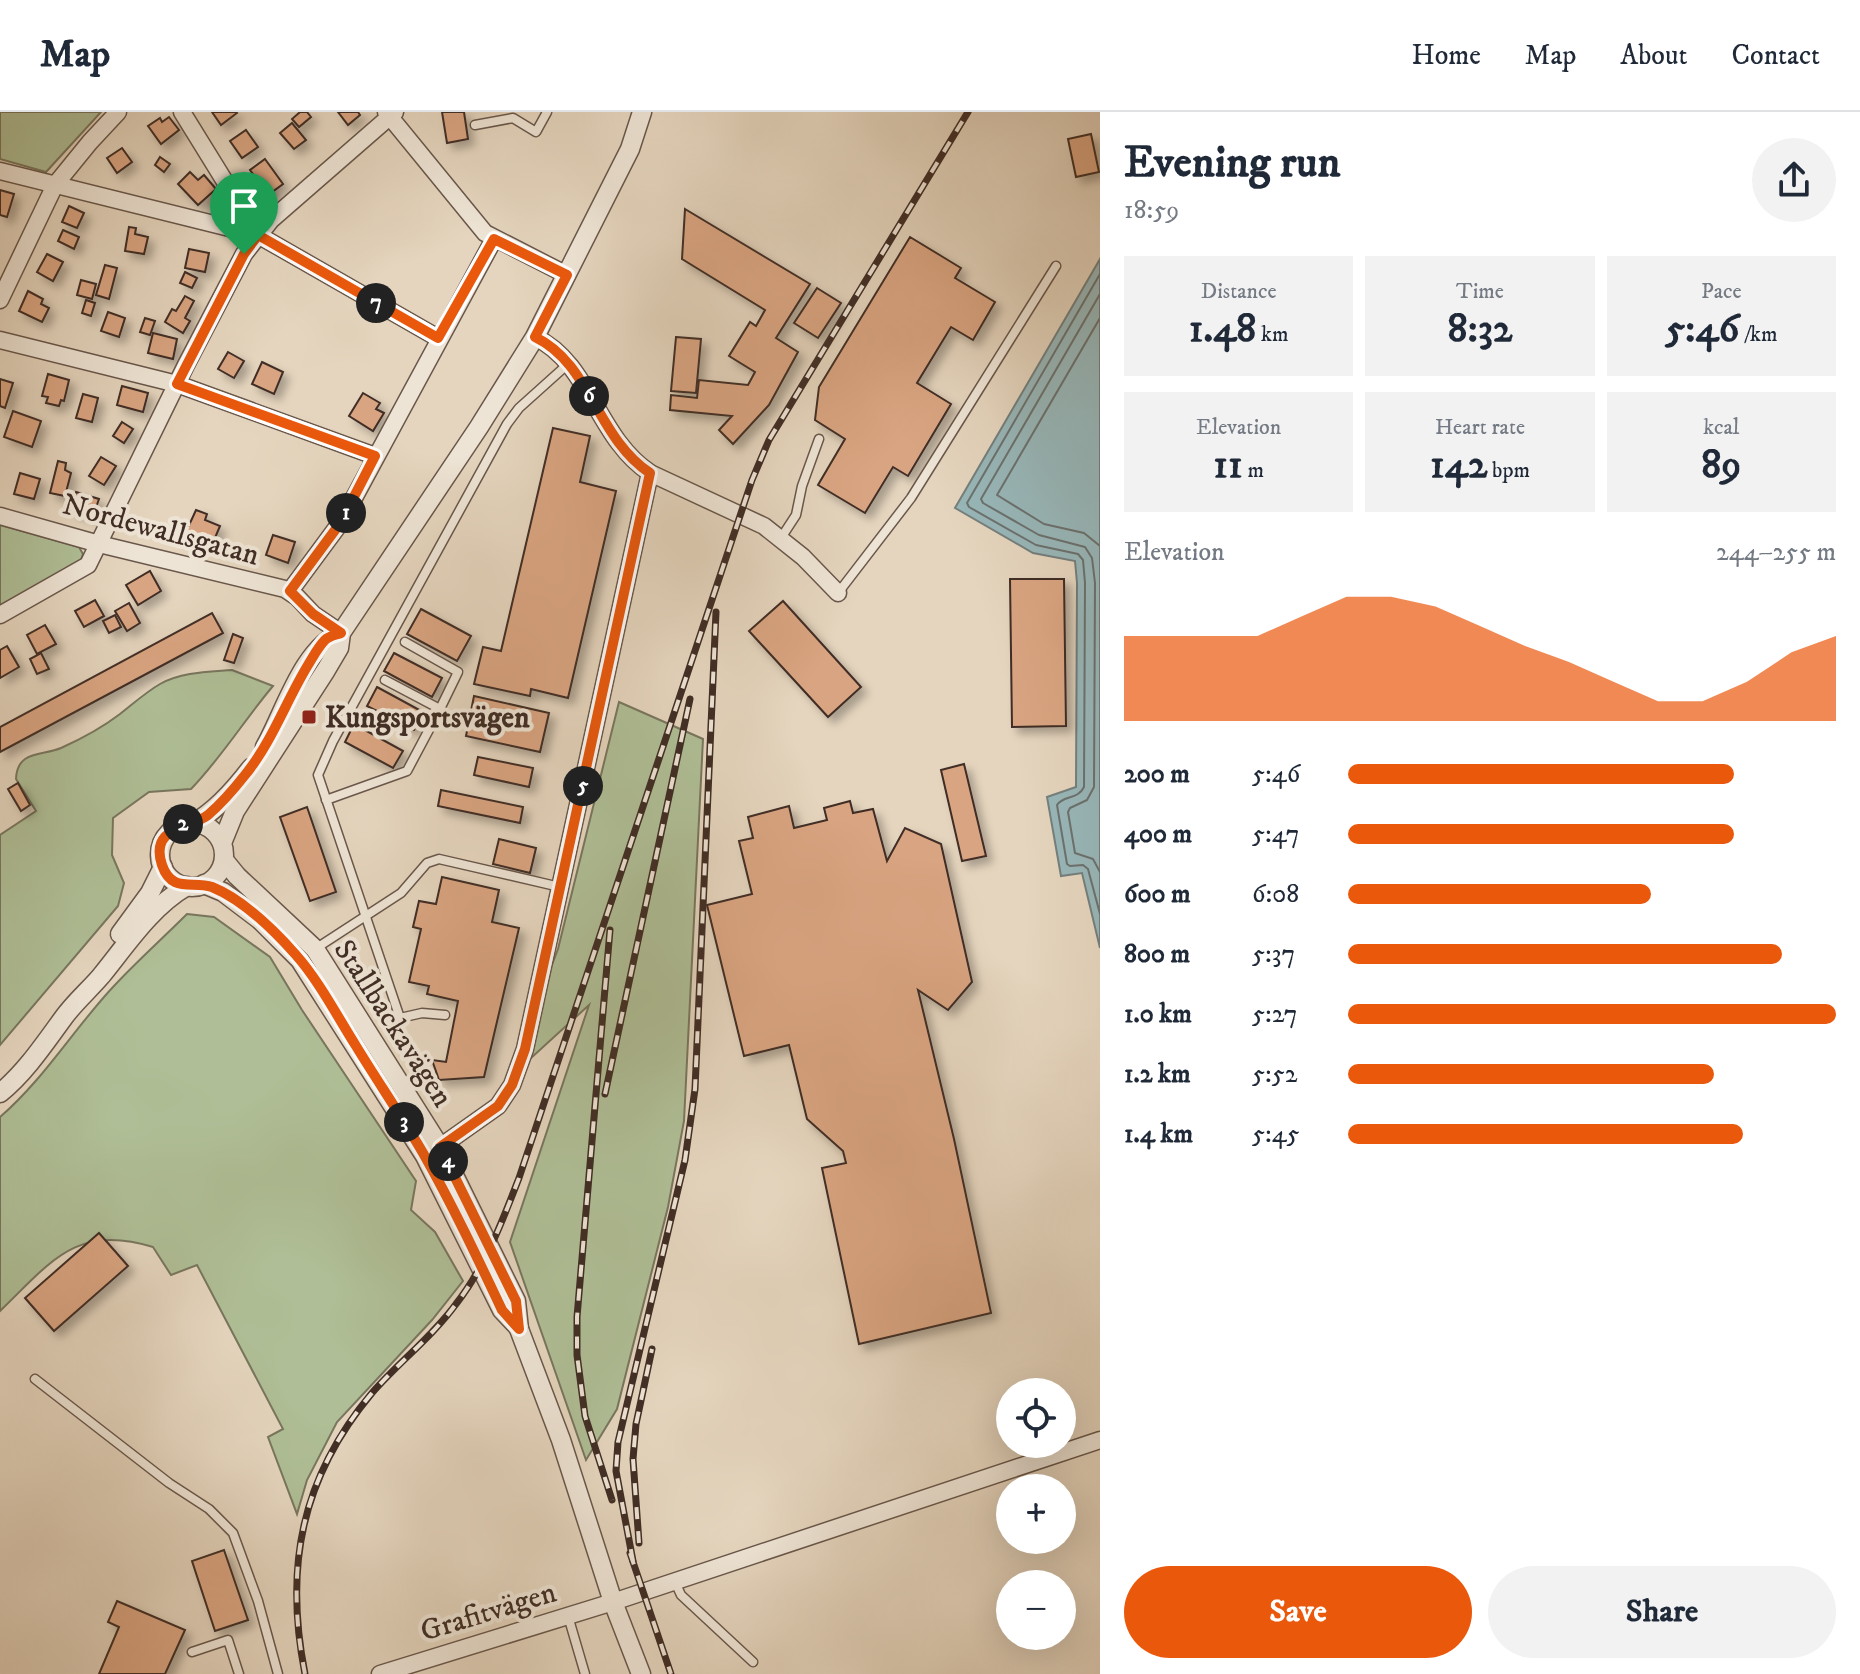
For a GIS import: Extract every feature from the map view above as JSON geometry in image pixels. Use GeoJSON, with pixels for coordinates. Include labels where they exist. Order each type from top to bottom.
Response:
{"type":"FeatureCollection","features":[{"type":"Feature","properties":{"kind":"street"},"geometry":{"type":"LineString","coordinates":[[0,300],[55,185],[118,112]]}},
{"type":"Feature","properties":{"kind":"street"},"geometry":{"type":"LineString","coordinates":[[182,112],[258,235]]}},
{"type":"Feature","properties":{"kind":"street"},"geometry":{"type":"LineString","coordinates":[[0,1093],[45,1042],[79,996],[98,979],[165,902],[217,875],[235,811],[326,670],[339,648],[341,633],[479,427],[535,337],[630,149],[642,112]]}},
{"type":"Feature","properties":{"kind":"street"},"geometry":{"type":"LineString","coordinates":[[0,615],[88,565],[244,254],[271,220],[390,114],[468,216],[494,239],[567,275]]}},
{"type":"Feature","properties":{"kind":"street"},"geometry":{"type":"LineString","coordinates":[[0,171],[258,235],[438,338]]}},
{"type":"Feature","properties":{"kind":"street"},"geometry":{"type":"LineString","coordinates":[[290,591],[341,522],[494,239]]}},
{"type":"Feature","properties":{"kind":"street"},"geometry":{"type":"LineString","coordinates":[[535,337],[559,351],[617,443],[635,463],[650,473],[741,514],[781,538],[838,593]]}},
{"type":"Feature","properties":{"kind":"street"},"geometry":{"type":"LineString","coordinates":[[0,340],[177,384],[375,456]]}},
{"type":"Feature","properties":{"kind":"street"},"geometry":{"type":"LineString","coordinates":[[440,1147],[498,1106],[512,1085],[525,1049],[650,473]]}},
{"type":"Feature","properties":{"kind":"street","name":"Nordewallsgatan"},"geometry":{"type":"LineString","coordinates":[[0,516],[290,591],[313,614],[341,633]]}},
{"type":"Feature","properties":{"kind":"street"},"geometry":{"type":"LineString","coordinates":[[194,823],[207,816],[247,774],[274,731],[289,696],[311,660],[326,638],[341,633]]}},
{"type":"Feature","properties":{"kind":"street"},"geometry":{"type":"LineString","coordinates":[[195,885],[173,880],[163,867],[160,853],[167,835],[182,824],[194,823],[212,829],[223,851]]}},
{"type":"Feature","properties":{"kind":"street","name":"Stallbackavägen"},"geometry":{"type":"LineString","coordinates":[[223,851],[237,876],[308,955],[440,1147],[516,1301],[519,1329],[561,1440],[613,1602],[641,1674]]}},
{"type":"Feature","properties":{"kind":"street"},"geometry":{"type":"LineString","coordinates":[[79,996],[88,974],[150,893],[163,867]]}},
{"type":"Feature","properties":{"kind":"street","name":"Stallbackavägen"},"geometry":{"type":"LineString","coordinates":[[195,885],[223,892],[282,940],[308,955],[425,1156],[502,1310],[519,1329]]}},
{"type":"Feature","properties":{"kind":"street","name":"Grafitvägen"},"geometry":{"type":"LineString","coordinates":[[380,1674],[613,1602],[1100,1440]]}},
{"type":"Feature","properties":{"kind":"lane"},"geometry":{"type":"LineString","coordinates":[[475,125],[513,118],[536,132],[547,112]]}},
{"type":"Feature","properties":{"kind":"lane"},"geometry":{"type":"LineString","coordinates":[[838,593],[911,498],[1056,266]]}},
{"type":"Feature","properties":{"kind":"lane"},"geometry":{"type":"LineString","coordinates":[[445,1015],[422,1013],[400,1018],[318,775],[450,526],[519,408],[569,364]]}},
{"type":"Feature","properties":{"kind":"lane"},"geometry":{"type":"LineString","coordinates":[[781,538],[796,515],[802,486],[819,439]]}},
{"type":"Feature","properties":{"kind":"lane"},"geometry":{"type":"LineString","coordinates":[[326,800],[407,771],[440,709],[458,672],[405,642]]}},
{"type":"Feature","properties":{"kind":"lane"},"geometry":{"type":"LineString","coordinates":[[385,680],[440,709]]}},
{"type":"Feature","properties":{"kind":"lane"},"geometry":{"type":"LineString","coordinates":[[308,955],[401,893],[427,863],[439,859],[560,888]]}},
{"type":"Feature","properties":{"kind":"lane"},"geometry":{"type":"LineString","coordinates":[[35,1379],[169,1483],[209,1509],[233,1533],[258,1601],[278,1674]]}},
{"type":"Feature","properties":{"kind":"lane"},"geometry":{"type":"LineString","coordinates":[[675,1581],[681,1595],[753,1662]]}},
{"type":"Feature","properties":{"kind":"lane"},"geometry":{"type":"LineString","coordinates":[[567,1615],[585,1674]]}},
{"type":"Feature","properties":{"kind":"lane"},"geometry":{"type":"LineString","coordinates":[[192,1652],[228,1640],[239,1674]]}},
{"type":"Feature","properties":{"kind":"green space"},"geometry":{"type":"Polygon","coordinates":[[[0,112],[101,112],[46,172],[0,159],[0,112]]]}},
{"type":"Feature","properties":{"kind":"green space"},"geometry":{"type":"Polygon","coordinates":[[[0,525],[79,547],[83,554],[80,563],[0,607],[0,525]]]}},
{"type":"Feature","properties":{"kind":"green space"},"geometry":{"type":"Polygon","coordinates":[[[232,670],[273,686],[191,789],[149,792],[113,818],[112,855],[124,883],[118,906],[0,1045],[0,835],[36,811],[16,779],[21,763],[92,732],[168,680],[195,673],[232,670]]]}},
{"type":"Feature","properties":{"kind":"green space"},"geometry":{"type":"Polygon","coordinates":[[[619,702],[703,739],[684,1121],[668,1207],[617,1409],[586,1460],[510,1242],[589,1005],[508,1079],[558,949],[619,702]]]}},
{"type":"Feature","properties":{"kind":"green space"},"geometry":{"type":"Polygon","coordinates":[[[187,914],[214,917],[270,957],[416,1181],[411,1210],[435,1232],[463,1281],[432,1320],[337,1422],[307,1480],[297,1514],[268,1437],[283,1429],[197,1265],[171,1275],[153,1247],[104,1240],[84,1244],[51,1263],[0,1311],[0,1117],[31,1087],[98,1003],[187,914]]]}},
{"type":"Feature","properties":{"kind":"water"},"geometry":{"type":"Polygon","coordinates":[[[1100,259],[1100,948],[1082,873],[1061,876],[1047,797],[1076,787],[1075,561],[1033,553],[955,508],[1100,259]]]}},
{"type":"Feature","properties":{"kind":"building"},"geometry":{"type":"Polygon","coordinates":[[[212,112],[236,112],[237,113],[221,125],[212,112]]]}},
{"type":"Feature","properties":{"kind":"building"},"geometry":{"type":"Polygon","coordinates":[[[300,112],[307,112],[311,117],[299,127],[292,119],[300,112]]]}},
{"type":"Feature","properties":{"kind":"building"},"geometry":{"type":"Polygon","coordinates":[[[338,112],[358,112],[360,115],[348,125],[338,112]]]}},
{"type":"Feature","properties":{"kind":"building"},"geometry":{"type":"Polygon","coordinates":[[[442,112],[464,112],[468,139],[447,143],[442,112]]]}},
{"type":"Feature","properties":{"kind":"building"},"geometry":{"type":"Polygon","coordinates":[[[169,117],[179,130],[161,144],[148,126],[160,118],[162,122],[169,117]]]}},
{"type":"Feature","properties":{"kind":"building"},"geometry":{"type":"Polygon","coordinates":[[[292,123],[306,140],[294,149],[280,133],[292,123]]]}},
{"type":"Feature","properties":{"kind":"building"},"geometry":{"type":"Polygon","coordinates":[[[246,130],[258,147],[242,158],[230,141],[246,130]]]}},
{"type":"Feature","properties":{"kind":"building"},"geometry":{"type":"Polygon","coordinates":[[[1091,134],[1099,172],[1076,177],[1068,139],[1091,134]]]}},
{"type":"Feature","properties":{"kind":"building"},"geometry":{"type":"Polygon","coordinates":[[[122,148],[132,162],[117,173],[107,158],[122,148]]]}},
{"type":"Feature","properties":{"kind":"building"},"geometry":{"type":"Polygon","coordinates":[[[160,157],[170,164],[164,172],[155,165],[160,157]]]}},
{"type":"Feature","properties":{"kind":"building"},"geometry":{"type":"Polygon","coordinates":[[[265,159],[283,184],[268,195],[250,170],[265,159]]]}},
{"type":"Feature","properties":{"kind":"building"},"geometry":{"type":"Polygon","coordinates":[[[190,172],[198,180],[204,175],[216,189],[198,205],[178,184],[190,172]]]}},
{"type":"Feature","properties":{"kind":"building"},"geometry":{"type":"Polygon","coordinates":[[[0,190],[14,194],[7,217],[0,215],[0,190]]]}},
{"type":"Feature","properties":{"kind":"building"},"geometry":{"type":"Polygon","coordinates":[[[69,206],[84,213],[77,228],[62,222],[69,206]]]}},
{"type":"Feature","properties":{"kind":"building"},"geometry":{"type":"Polygon","coordinates":[[[685,209],[810,284],[776,338],[798,352],[769,405],[733,444],[719,430],[732,416],[670,410],[671,395],[697,398],[699,380],[748,385],[755,372],[729,356],[750,322],[756,326],[765,310],[682,259],[685,209]]]}},
{"type":"Feature","properties":{"kind":"building"},"geometry":{"type":"Polygon","coordinates":[[[129,227],[136,228],[135,234],[148,237],[144,254],[125,251],[129,227]]]}},
{"type":"Feature","properties":{"kind":"building"},"geometry":{"type":"Polygon","coordinates":[[[63,230],[79,237],[74,249],[58,241],[63,230]]]}},
{"type":"Feature","properties":{"kind":"building"},"geometry":{"type":"Polygon","coordinates":[[[910,237],[961,268],[955,278],[995,302],[973,340],[951,327],[917,383],[951,404],[908,476],[893,467],[865,513],[818,485],[845,439],[815,420],[819,387],[910,237]]]}},
{"type":"Feature","properties":{"kind":"building"},"geometry":{"type":"Polygon","coordinates":[[[189,249],[209,253],[205,272],[185,268],[189,249]]]}},
{"type":"Feature","properties":{"kind":"building"},"geometry":{"type":"Polygon","coordinates":[[[47,254],[63,262],[53,281],[37,272],[47,254]]]}},
{"type":"Feature","properties":{"kind":"building"},"geometry":{"type":"Polygon","coordinates":[[[105,265],[117,268],[109,299],[96,295],[105,265]]]}},
{"type":"Feature","properties":{"kind":"building"},"geometry":{"type":"Polygon","coordinates":[[[185,272],[197,278],[192,288],[180,283],[185,272]]]}},
{"type":"Feature","properties":{"kind":"building"},"geometry":{"type":"Polygon","coordinates":[[[81,280],[96,284],[92,299],[77,295],[81,280]]]}},
{"type":"Feature","properties":{"kind":"building"},"geometry":{"type":"Polygon","coordinates":[[[817,288],[841,303],[818,338],[794,323],[817,288]]]}},
{"type":"Feature","properties":{"kind":"building"},"geometry":{"type":"Polygon","coordinates":[[[28,291],[43,299],[41,304],[49,308],[42,322],[19,311],[28,291]]]}},
{"type":"Feature","properties":{"kind":"building"},"geometry":{"type":"Polygon","coordinates":[[[185,296],[194,301],[185,318],[190,321],[183,333],[165,322],[185,296]]]}},
{"type":"Feature","properties":{"kind":"building"},"geometry":{"type":"Polygon","coordinates":[[[86,300],[95,303],[91,316],[82,313],[86,300]]]}},
{"type":"Feature","properties":{"kind":"building"},"geometry":{"type":"Polygon","coordinates":[[[108,312],[125,318],[119,337],[101,331],[108,312]]]}},
{"type":"Feature","properties":{"kind":"building"},"geometry":{"type":"Polygon","coordinates":[[[145,318],[155,321],[150,335],[140,332],[145,318]]]}},
{"type":"Feature","properties":{"kind":"building"},"geometry":{"type":"Polygon","coordinates":[[[153,333],[177,339],[173,359],[148,353],[153,333]]]}},
{"type":"Feature","properties":{"kind":"building"},"geometry":{"type":"Polygon","coordinates":[[[676,337],[701,339],[696,393],[671,391],[676,337]]]}},
{"type":"Feature","properties":{"kind":"building"},"geometry":{"type":"Polygon","coordinates":[[[228,352],[244,361],[234,378],[218,369],[228,352]]]}},
{"type":"Feature","properties":{"kind":"building"},"geometry":{"type":"Polygon","coordinates":[[[262,362],[283,372],[274,394],[252,384],[262,362]]]}},
{"type":"Feature","properties":{"kind":"building"},"geometry":{"type":"Polygon","coordinates":[[[48,374],[69,380],[64,401],[61,400],[59,406],[46,403],[48,397],[42,396],[48,374]]]}},
{"type":"Feature","properties":{"kind":"building"},"geometry":{"type":"Polygon","coordinates":[[[0,379],[13,383],[5,408],[0,406],[0,379]]]}},
{"type":"Feature","properties":{"kind":"building"},"geometry":{"type":"Polygon","coordinates":[[[122,386],[148,393],[143,412],[117,405],[122,386]]]}},
{"type":"Feature","properties":{"kind":"building"},"geometry":{"type":"Polygon","coordinates":[[[363,393],[380,403],[376,409],[384,413],[373,431],[349,416],[363,393]]]}},
{"type":"Feature","properties":{"kind":"building"},"geometry":{"type":"Polygon","coordinates":[[[83,394],[98,398],[92,422],[76,418],[83,394]]]}},
{"type":"Feature","properties":{"kind":"building"},"geometry":{"type":"Polygon","coordinates":[[[13,411],[41,421],[32,447],[4,437],[13,411]]]}},
{"type":"Feature","properties":{"kind":"building"},"geometry":{"type":"Polygon","coordinates":[[[122,422],[133,429],[124,443],[113,436],[122,422]]]}},
{"type":"Feature","properties":{"kind":"building"},"geometry":{"type":"Polygon","coordinates":[[[553,428],[590,436],[580,482],[616,491],[568,698],[531,689],[530,696],[474,684],[483,647],[501,651],[553,428]]]}},
{"type":"Feature","properties":{"kind":"building"},"geometry":{"type":"Polygon","coordinates":[[[101,457],[116,466],[104,485],[89,476],[101,457]]]}},
{"type":"Feature","properties":{"kind":"building"},"geometry":{"type":"Polygon","coordinates":[[[58,461],[66,463],[65,470],[71,473],[65,496],[50,493],[58,461]]]}},
{"type":"Feature","properties":{"kind":"building"},"geometry":{"type":"Polygon","coordinates":[[[20,473],[40,479],[34,499],[14,494],[20,473]]]}},
{"type":"Feature","properties":{"kind":"building"},"geometry":{"type":"Polygon","coordinates":[[[76,492],[99,499],[93,516],[71,510],[76,492]]]}},
{"type":"Feature","properties":{"kind":"building"},"geometry":{"type":"Polygon","coordinates":[[[196,510],[207,514],[205,520],[220,526],[212,545],[185,534],[196,510]]]}},
{"type":"Feature","properties":{"kind":"building"},"geometry":{"type":"Polygon","coordinates":[[[273,535],[295,542],[288,563],[266,555],[273,535]]]}},
{"type":"Feature","properties":{"kind":"building"},"geometry":{"type":"Polygon","coordinates":[[[150,571],[161,591],[138,605],[126,585],[150,571]]]}},
{"type":"Feature","properties":{"kind":"building"},"geometry":{"type":"Polygon","coordinates":[[[1010,579],[1064,579],[1066,726],[1012,727],[1010,579]]]}},
{"type":"Feature","properties":{"kind":"building"},"geometry":{"type":"Polygon","coordinates":[[[95,600],[104,616],[84,627],[75,611],[95,600]]]}},
{"type":"Feature","properties":{"kind":"building"},"geometry":{"type":"Polygon","coordinates":[[[783,601],[861,687],[828,717],[749,631],[783,601]]]}},
{"type":"Feature","properties":{"kind":"building"},"geometry":{"type":"Polygon","coordinates":[[[129,603],[140,623],[127,631],[115,611],[129,603]]]}},
{"type":"Feature","properties":{"kind":"building"},"geometry":{"type":"Polygon","coordinates":[[[421,609],[471,636],[457,661],[407,634],[421,609]]]}},
{"type":"Feature","properties":{"kind":"building"},"geometry":{"type":"Polygon","coordinates":[[[212,613],[223,633],[0,752],[0,727],[212,613]]]}},
{"type":"Feature","properties":{"kind":"building"},"geometry":{"type":"Polygon","coordinates":[[[115,615],[121,627],[109,633],[103,621],[115,615]]]}},
{"type":"Feature","properties":{"kind":"building"},"geometry":{"type":"Polygon","coordinates":[[[45,625],[56,644],[37,654],[27,635],[45,625]]]}},
{"type":"Feature","properties":{"kind":"building"},"geometry":{"type":"Polygon","coordinates":[[[233,634],[243,638],[234,663],[224,660],[233,634]]]}},
{"type":"Feature","properties":{"kind":"building"},"geometry":{"type":"Polygon","coordinates":[[[7,646],[19,667],[0,678],[0,650],[7,646]]]}},
{"type":"Feature","properties":{"kind":"building"},"geometry":{"type":"Polygon","coordinates":[[[41,653],[49,669],[37,674],[30,659],[41,653]]]}},
{"type":"Feature","properties":{"kind":"building"},"geometry":{"type":"Polygon","coordinates":[[[394,653],[442,678],[432,697],[384,671],[394,653]]]}},
{"type":"Feature","properties":{"kind":"building"},"geometry":{"type":"Polygon","coordinates":[[[377,687],[423,712],[414,730],[367,706],[377,687]]]}},
{"type":"Feature","properties":{"kind":"building"},"geometry":{"type":"Polygon","coordinates":[[[474,696],[549,713],[540,752],[466,736],[474,696]]]}},
{"type":"Feature","properties":{"kind":"building"},"geometry":{"type":"Polygon","coordinates":[[[354,724],[403,751],[393,768],[345,742],[354,724]]]}},
{"type":"Feature","properties":{"kind":"building"},"geometry":{"type":"Polygon","coordinates":[[[478,757],[533,768],[529,787],[474,775],[478,757]]]}},
{"type":"Feature","properties":{"kind":"building"},"geometry":{"type":"Polygon","coordinates":[[[964,764],[986,856],[962,861],[941,770],[964,764]]]}},
{"type":"Feature","properties":{"kind":"building"},"geometry":{"type":"Polygon","coordinates":[[[18,783],[30,805],[21,811],[8,789],[18,783]]]}},
{"type":"Feature","properties":{"kind":"building"},"geometry":{"type":"Polygon","coordinates":[[[441,790],[523,807],[520,823],[438,806],[441,790]]]}},
{"type":"Feature","properties":{"kind":"building"},"geometry":{"type":"Polygon","coordinates":[[[850,801],[853,813],[873,809],[887,861],[905,828],[941,844],[972,982],[948,1010],[918,990],[991,1313],[859,1344],[822,1168],[846,1163],[843,1151],[807,1119],[789,1045],[744,1056],[707,905],[752,894],[739,841],[753,838],[748,817],[789,806],[794,828],[827,820],[824,808],[850,801]]]}},
{"type":"Feature","properties":{"kind":"building"},"geometry":{"type":"Polygon","coordinates":[[[307,807],[336,892],[310,901],[280,817],[307,807]]]}},
{"type":"Feature","properties":{"kind":"building"},"geometry":{"type":"Polygon","coordinates":[[[499,839],[536,848],[530,873],[493,864],[499,839]]]}},
{"type":"Feature","properties":{"kind":"building"},"geometry":{"type":"Polygon","coordinates":[[[442,877],[499,890],[492,922],[519,928],[484,1077],[439,1080],[432,1060],[446,1062],[458,1001],[427,994],[429,986],[409,982],[421,929],[413,927],[419,901],[436,904],[442,877]]]}},
{"type":"Feature","properties":{"kind":"building"},"geometry":{"type":"Polygon","coordinates":[[[99,1233],[128,1266],[54,1331],[25,1298],[99,1233]]]}},
{"type":"Feature","properties":{"kind":"building"},"geometry":{"type":"Polygon","coordinates":[[[224,1550],[248,1620],[215,1631],[192,1561],[224,1550]]]}},
{"type":"Feature","properties":{"kind":"building"},"geometry":{"type":"Polygon","coordinates":[[[117,1601],[185,1630],[165,1674],[99,1674],[119,1627],[108,1622],[117,1601]]]}},
{"type":"Feature","properties":{"kind":"railway"},"geometry":{"type":"LineString","coordinates":[[305,1674],[299,1635],[298,1560],[314,1491],[348,1425],[372,1393],[447,1316],[476,1275],[492,1244],[519,1178],[752,480],[769,440],[968,112]]}},
{"type":"Feature","properties":{"kind":"railway"},"geometry":{"type":"LineString","coordinates":[[633,1561],[616,1471],[618,1442],[685,1160],[695,1089],[716,612]]}},
{"type":"Feature","properties":{"kind":"railway"},"geometry":{"type":"LineString","coordinates":[[605,1094],[690,699]]}},
{"type":"Feature","properties":{"kind":"railway"},"geometry":{"type":"LineString","coordinates":[[610,930],[577,1317],[577,1355],[585,1416],[612,1500]]}},
{"type":"Feature","properties":{"kind":"railway"},"geometry":{"type":"LineString","coordinates":[[639,1543],[633,1459],[636,1424],[652,1349]]}},
{"type":"Feature","properties":{"kind":"railway"},"geometry":{"type":"LineString","coordinates":[[630,1553],[671,1674]]}},
{"type":"Feature","properties":{"kind":"place","name":"Kungsportsvägen"},"geometry":{"type":"Point","coordinates":[309,717]}},
{"type":"Feature","properties":{"kind":"route"},"geometry":{"type":"LineString","coordinates":[[258,235],[438,338],[494,239],[567,275],[535,337],[559,351],[617,443],[635,463],[650,473],[525,1049],[512,1085],[498,1106],[440,1147],[516,1301],[519,1329],[502,1310],[425,1156],[300,960],[260,920],[223,892],[204,884],[184,886],[168,876],[162,865],[160,853],[167,835],[182,824],[194,823],[207,816],[231,792],[258,758],[289,696],[326,638],[341,633],[313,614],[290,591],[341,522],[375,456],[177,384],[244,254],[258,235]]}}]}
